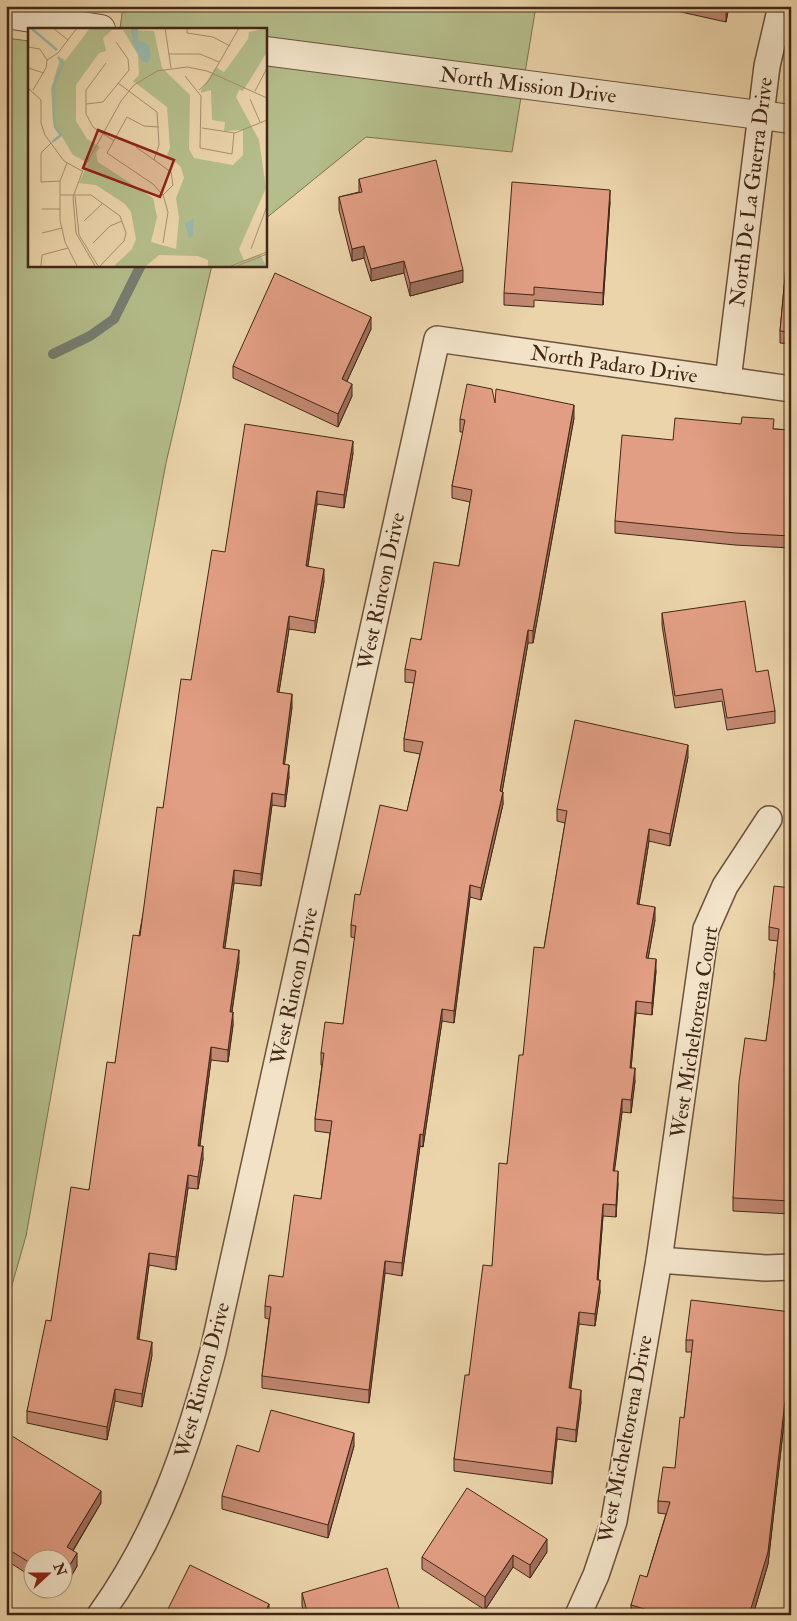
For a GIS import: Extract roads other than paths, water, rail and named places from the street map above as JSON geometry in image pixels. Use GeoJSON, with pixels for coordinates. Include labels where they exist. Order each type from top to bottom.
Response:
{"type":"FeatureCollection","features":[{"type":"Feature","properties":{"kind":"street","name":"North De La Guerra Drive"},"geometry":{"type":"LineString","coordinates":[[728,380],[767,66],[781,6]]}},
{"type":"Feature","properties":{"kind":"street"},"geometry":{"type":"LineString","coordinates":[[6,14],[95,28]]}},
{"type":"Feature","properties":{"kind":"street","name":"North Mission Drive"},"geometry":{"type":"LineString","coordinates":[[266,51],[791,119]]}},
{"type":"Feature","properties":{"kind":"street","name":"North Padaro Drive"},"geometry":{"type":"LineString","coordinates":[[437,339],[791,388]]}},
{"type":"Feature","properties":{"kind":"street","name":"West Rincon Drive"},"geometry":{"type":"LineString","coordinates":[[100,1615],[136,1558],[157,1517],[178,1469],[209,1368],[437,339]]}},
{"type":"Feature","properties":{"kind":"street","name":"West Micheltorena Court"},"geometry":{"type":"LineString","coordinates":[[660,1260],[706,929],[725,886],[769,819]]}},
{"type":"Feature","properties":{"kind":"street"},"geometry":{"type":"LineString","coordinates":[[660,1260],[766,1268],[791,1267]]}},
{"type":"Feature","properties":{"kind":"street","name":"West Micheltorena Drive"},"geometry":{"type":"LineString","coordinates":[[578,1615],[596,1574],[614,1521],[660,1260]]}},
{"type":"Feature","properties":{"kind":"waterway"},"geometry":{"type":"LineString","coordinates":[[53,354],[90,336],[114,319],[140,266]]}}]}
